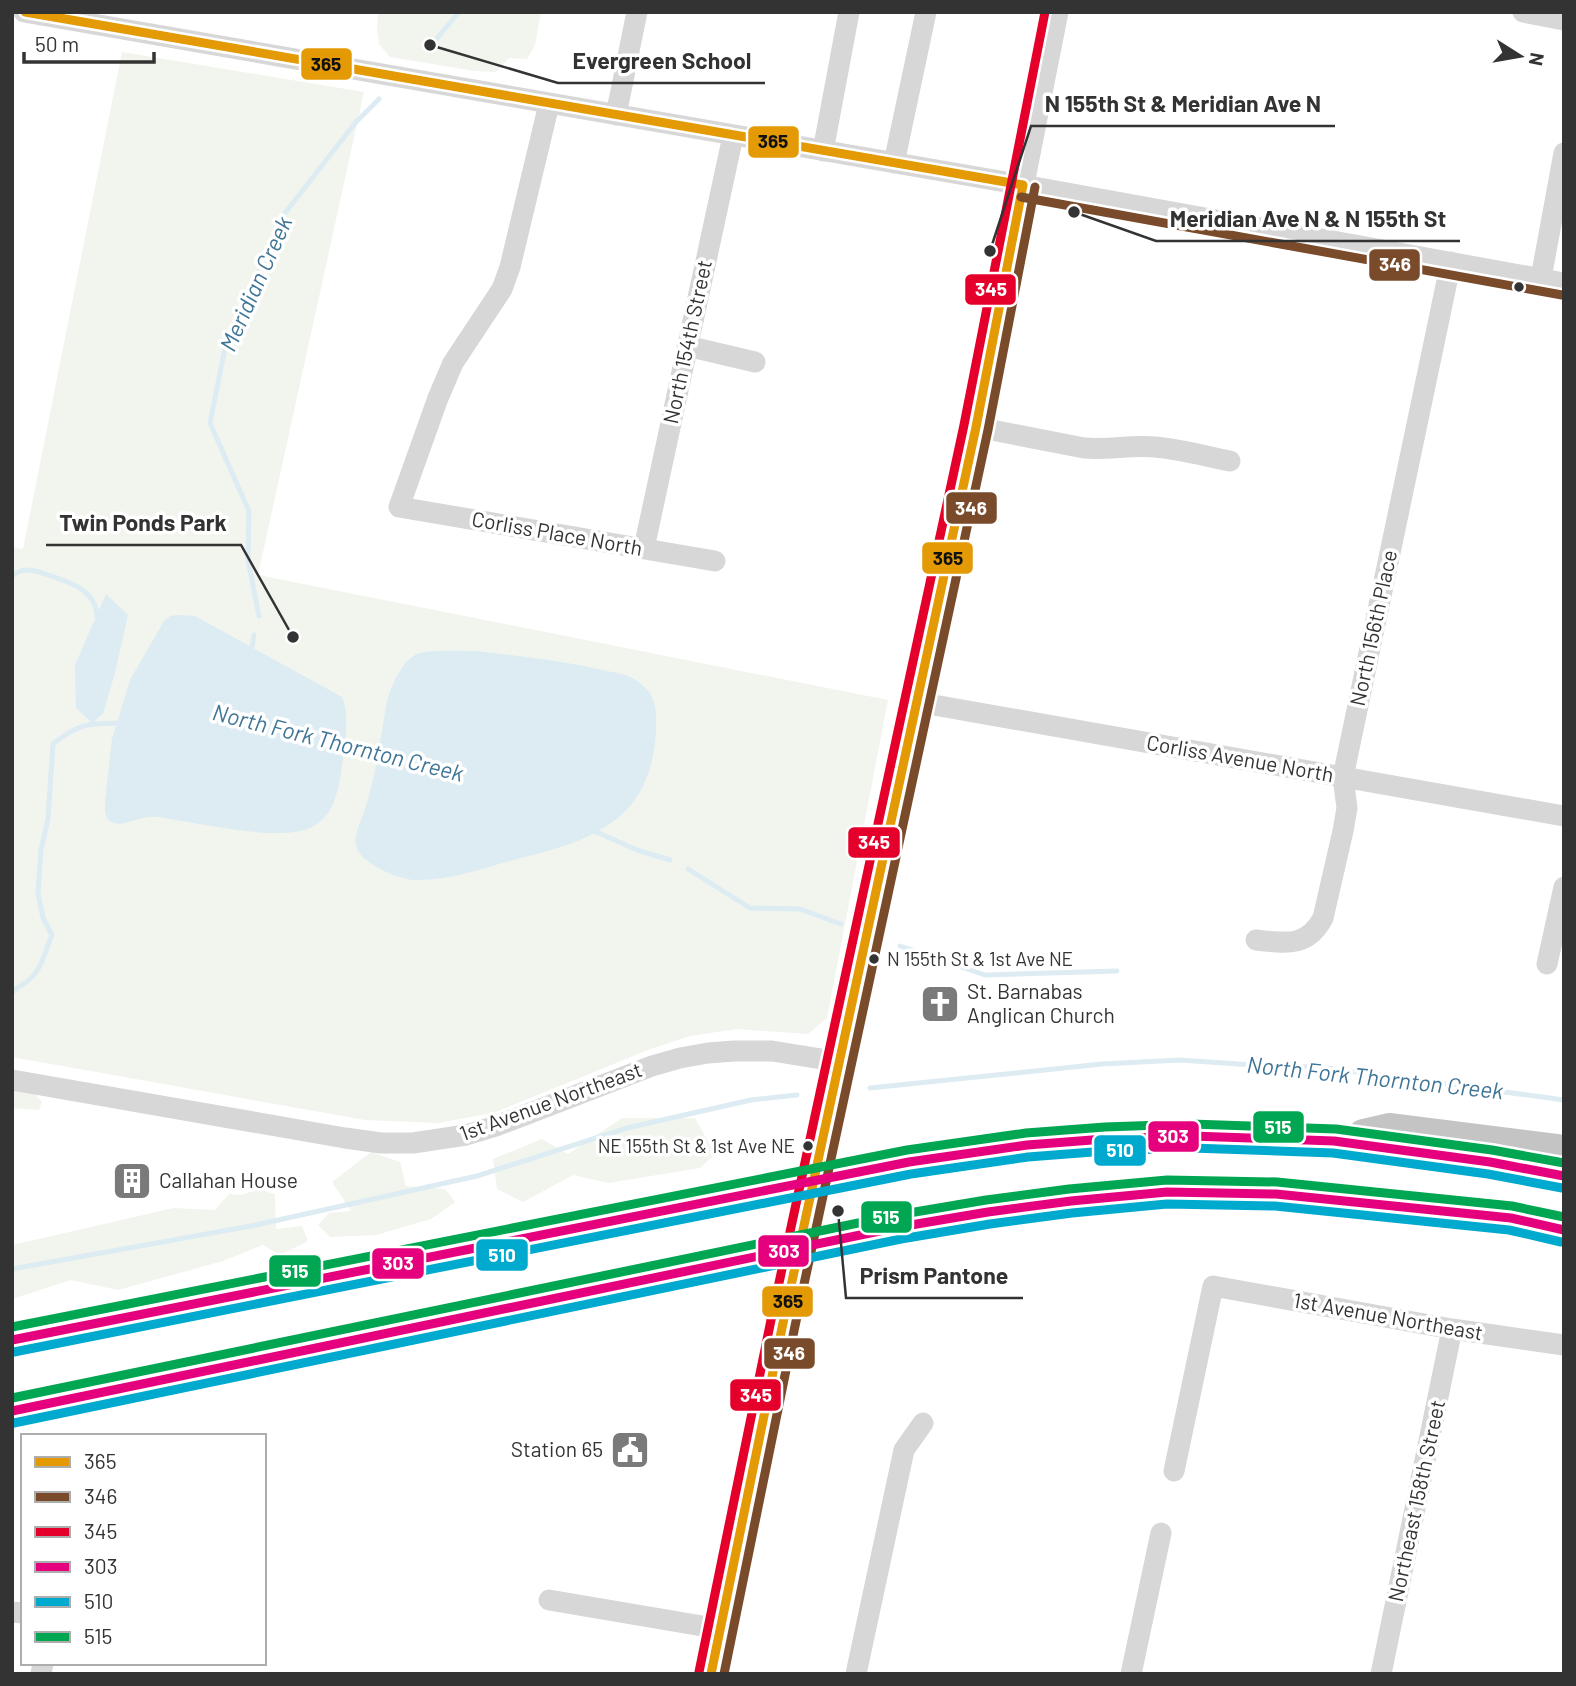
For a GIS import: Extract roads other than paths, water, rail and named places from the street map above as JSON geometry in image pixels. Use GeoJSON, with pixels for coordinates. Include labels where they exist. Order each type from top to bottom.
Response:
{"type":"FeatureCollection","features":[{"type":"Feature","properties":{"kind":"highway"},"geometry":{"type":"LineString","coordinates":[[1334,1142],[1389,1128],[1564,1150]]}},
{"type":"Feature","properties":{"kind":"highway"},"geometry":{"type":"LineString","coordinates":[[12,1340],[909,1161],[1027,1144],[1191,1136],[1334,1142],[1490,1162],[1564,1176]]}},
{"type":"Feature","properties":{"kind":"highway"},"geometry":{"type":"LineString","coordinates":[[12,1411],[899,1227],[1057,1202],[1167,1192],[1276,1195],[1511,1218],[1564,1230]]}},
{"type":"Feature","properties":{"kind":"street"},"geometry":{"type":"LineString","coordinates":[[24,12],[1564,283]]}},
{"type":"Feature","properties":{"kind":"street"},"geometry":{"type":"LineString","coordinates":[[616,116],[637,12]]}},
{"type":"Feature","properties":{"kind":"street"},"geometry":{"type":"LineString","coordinates":[[823,151],[849,12]]}},
{"type":"Feature","properties":{"kind":"street"},"geometry":{"type":"LineString","coordinates":[[894,163],[926,12]]}},
{"type":"Feature","properties":{"kind":"street"},"geometry":{"type":"LineString","coordinates":[[711,1674],[783,1322],[976,426],[1058,12]]}},
{"type":"Feature","properties":{"kind":"street"},"geometry":{"type":"LineString","coordinates":[[1524,12],[1564,20]]}},
{"type":"Feature","properties":{"kind":"street","name":"Corliss Place North"},"geometry":{"type":"LineString","coordinates":[[548,104],[510,267],[502,289],[453,363],[399,507],[715,561]]}},
{"type":"Feature","properties":{"kind":"street","name":"North 154th Street"},"geometry":{"type":"LineString","coordinates":[[644,548],[733,136]]}},
{"type":"Feature","properties":{"kind":"street"},"geometry":{"type":"LineString","coordinates":[[1541,278],[1564,153]]}},
{"type":"Feature","properties":{"kind":"street","name":"North 156th Place"},"geometry":{"type":"LineString","coordinates":[[1256,940],[1296,942],[1308,936],[1323,918],[1347,808],[1343,777],[1451,262]]}},
{"type":"Feature","properties":{"kind":"street"},"geometry":{"type":"LineString","coordinates":[[687,345],[755,362]]}},
{"type":"Feature","properties":{"kind":"street"},"geometry":{"type":"LineString","coordinates":[[976,426],[1084,448],[1102,450],[1157,447],[1230,461]]}},
{"type":"Feature","properties":{"kind":"street","name":"Corliss Avenue North"},"geometry":{"type":"LineString","coordinates":[[917,702],[1564,816]]}},
{"type":"Feature","properties":{"kind":"street"},"geometry":{"type":"LineString","coordinates":[[1547,964],[1564,887]]}},
{"type":"Feature","properties":{"kind":"street","name":"1st Avenue Northeast"},"geometry":{"type":"LineString","coordinates":[[12,1080],[345,1138],[381,1143],[413,1143],[466,1135],[496,1126],[652,1066],[680,1058],[734,1051],[772,1051],[840,1062]]}},
{"type":"Feature","properties":{"kind":"street","name":"1st Avenue Northeast"},"geometry":{"type":"LineString","coordinates":[[1174,1471],[1213,1286],[1452,1329],[1564,1345]]}},
{"type":"Feature","properties":{"kind":"street","name":"Northeast 158th Street"},"geometry":{"type":"LineString","coordinates":[[1381,1674],[1452,1329]]}},
{"type":"Feature","properties":{"kind":"street"},"geometry":{"type":"LineString","coordinates":[[856,1674],[904,1450],[923,1423]]}},
{"type":"Feature","properties":{"kind":"street"},"geometry":{"type":"LineString","coordinates":[[1131,1674],[1161,1533]]}},
{"type":"Feature","properties":{"kind":"street"},"geometry":{"type":"LineString","coordinates":[[549,1600],[720,1629]]}},
{"type":"Feature","properties":{"kind":"water"},"geometry":{"type":"Polygon","coordinates":[[[106,594],[128,615],[103,714],[92,723],[76,708],[75,665],[106,594]]]}},
{"type":"Feature","properties":{"kind":"water"},"geometry":{"type":"Polygon","coordinates":[[[170,616],[195,616],[342,697],[346,712],[346,731],[339,783],[329,812],[315,826],[276,833],[243,831],[158,817],[146,817],[119,824],[108,820],[105,801],[112,739],[130,680],[164,621],[170,616]]]}},
{"type":"Feature","properties":{"kind":"water"},"geometry":{"type":"Polygon","coordinates":[[[435,651],[476,651],[539,659],[625,675],[645,687],[653,698],[656,711],[654,752],[647,776],[636,799],[619,817],[579,840],[452,876],[411,880],[394,875],[369,862],[356,847],[356,837],[371,787],[391,688],[401,669],[415,655],[435,651]]]}},
{"type":"Feature","properties":{"kind":"waterway","name":"Meridian Creek"},"geometry":{"type":"LineString","coordinates":[[428,49],[459,12]]}},
{"type":"Feature","properties":{"kind":"waterway","name":"Meridian Creek"},"geometry":{"type":"LineString","coordinates":[[259,616],[248,560],[249,511],[210,423],[225,348],[285,213],[356,122],[379,99]]}},
{"type":"Feature","properties":{"kind":"waterway"},"geometry":{"type":"LineString","coordinates":[[12,576],[28,570],[77,586],[90,598],[97,617]]}},
{"type":"Feature","properties":{"kind":"waterway","name":"Meridian Creek"},"geometry":{"type":"LineString","coordinates":[[251,652],[254,635]]}},
{"type":"Feature","properties":{"kind":"waterway","name":"North Fork Thornton Creek"},"geometry":{"type":"LineString","coordinates":[[12,993],[38,970],[52,935],[43,918],[38,893],[41,850],[48,819],[53,744],[78,728],[102,723],[122,723]]}},
{"type":"Feature","properties":{"kind":"waterway","name":"North Fork Thornton Creek"},"geometry":{"type":"LineString","coordinates":[[338,743],[383,753]]}},
{"type":"Feature","properties":{"kind":"waterway","name":"North Fork Thornton Creek"},"geometry":{"type":"LineString","coordinates":[[592,830],[637,850],[670,860]]}},
{"type":"Feature","properties":{"kind":"waterway","name":"North Fork Thornton Creek"},"geometry":{"type":"LineString","coordinates":[[688,869],[750,908],[800,909],[841,924]]}},
{"type":"Feature","properties":{"kind":"waterway","name":"North Fork Thornton Creek"},"geometry":{"type":"LineString","coordinates":[[900,946],[985,975],[1117,971]]}},
{"type":"Feature","properties":{"kind":"waterway","name":"North Fork Thornton Creek"},"geometry":{"type":"LineString","coordinates":[[870,1088],[1102,1064],[1180,1060],[1320,1067],[1564,1100]]}},
{"type":"Feature","properties":{"kind":"waterway"},"geometry":{"type":"LineString","coordinates":[[12,1269],[251,1226],[477,1176],[627,1128],[751,1100],[797,1095]]}},
{"type":"Feature","properties":{"kind":"place","name":"Evergreen School"},"geometry":{"type":"Point","coordinates":[430,45]}},
{"type":"Feature","properties":{"kind":"place","name":"Meridian Ave N & N 155th St"},"geometry":{"type":"Point","coordinates":[1074,212]}},
{"type":"Feature","properties":{"kind":"place","name":"N 155th St & Meridian Ave N"},"geometry":{"type":"Point","coordinates":[990,251]}},
{"type":"Feature","properties":{"kind":"place","name":"Twin Ponds Park"},"geometry":{"type":"Point","coordinates":[293,637]}},
{"type":"Feature","properties":{"kind":"place","name":"N 155th St & 1st Ave NE"},"geometry":{"type":"Point","coordinates":[874,959]}},
{"type":"Feature","properties":{"kind":"place","name":"St. Barnabas Anglican Church"},"geometry":{"type":"Point","coordinates":[940,1004]}},
{"type":"Feature","properties":{"kind":"place","name":"NE 155th St & 1st Ave NE"},"geometry":{"type":"Point","coordinates":[808,1146]}},
{"type":"Feature","properties":{"kind":"place","name":"Callahan House"},"geometry":{"type":"Point","coordinates":[132,1181]}},
{"type":"Feature","properties":{"kind":"place","name":"Prism Pantone"},"geometry":{"type":"Point","coordinates":[838,1211]}},
{"type":"Feature","properties":{"kind":"place","name":"Station 65"},"geometry":{"type":"Point","coordinates":[630,1450]}}]}
